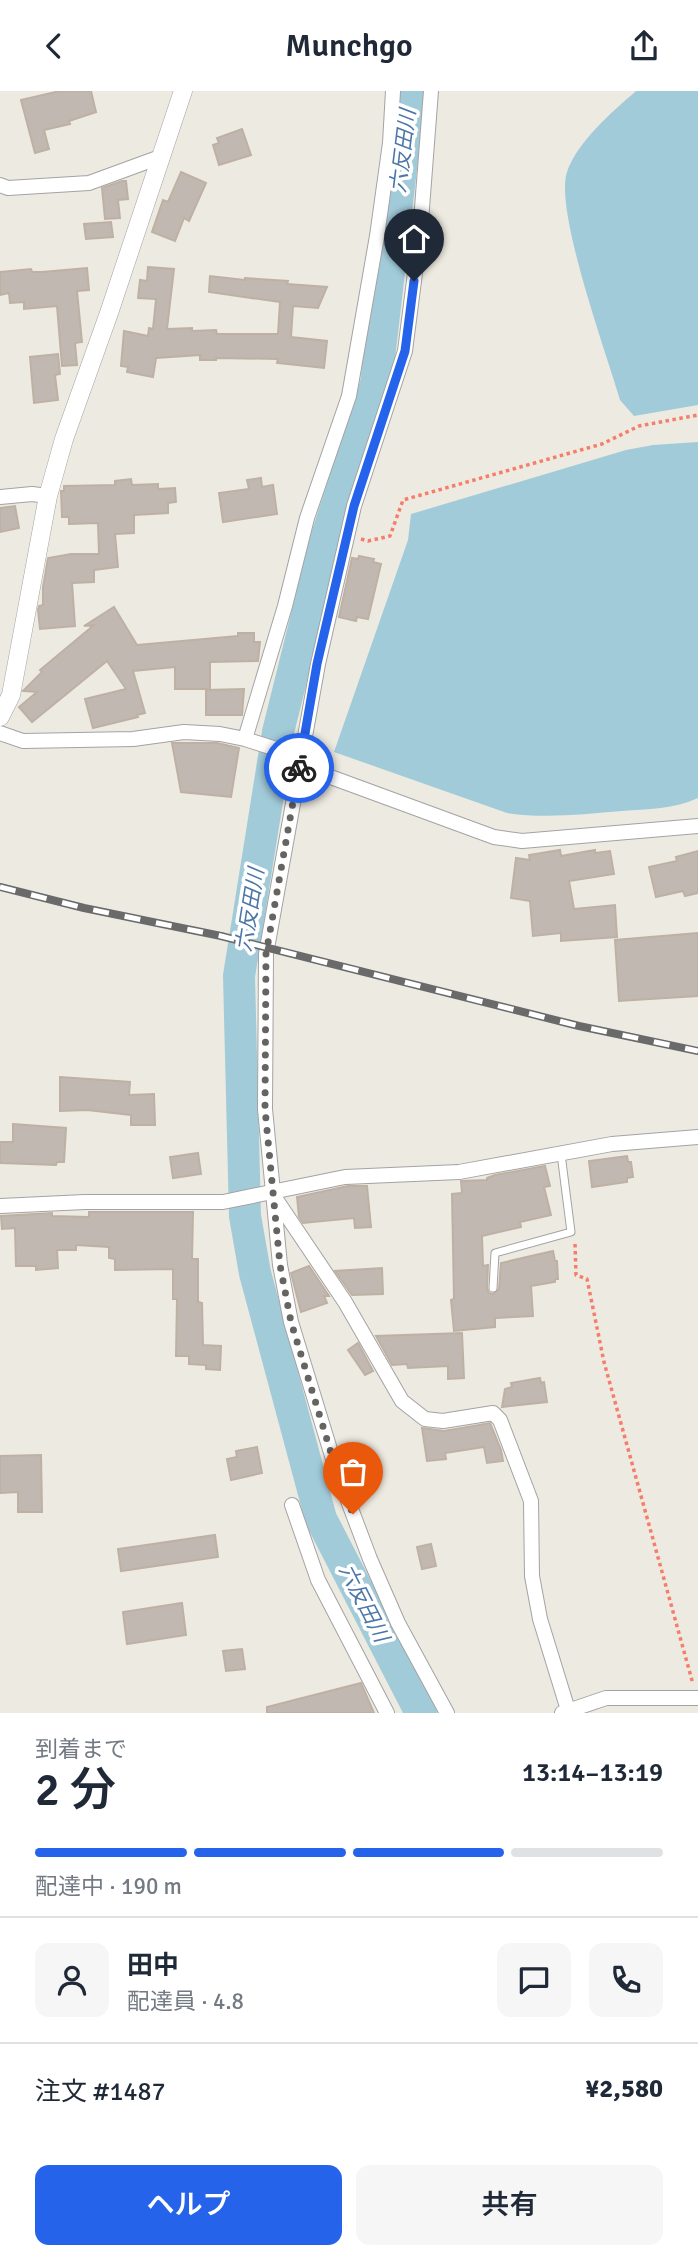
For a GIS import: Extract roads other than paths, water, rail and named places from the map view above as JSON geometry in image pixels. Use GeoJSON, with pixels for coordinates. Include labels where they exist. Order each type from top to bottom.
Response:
{"type":"FeatureCollection","features":[{"type":"Feature","properties":{"kind":"street"},"geometry":{"type":"LineString","coordinates":[[0,717],[11,695],[48,496],[64,439],[183,91]]}},
{"type":"Feature","properties":{"kind":"street"},"geometry":{"type":"LineString","coordinates":[[249,740],[307,518],[349,396],[377,236],[390,143],[393,91]]}},
{"type":"Feature","properties":{"kind":"street"},"geometry":{"type":"LineString","coordinates":[[431,91],[420,234],[405,351],[354,506],[297,756],[266,954],[265,1109],[280,1265],[291,1322],[336,1469],[370,1559],[398,1623],[447,1713]]}},
{"type":"Feature","properties":{"kind":"street"},"geometry":{"type":"LineString","coordinates":[[0,185],[8,188],[89,183],[160,157]]}},
{"type":"Feature","properties":{"kind":"street"},"geometry":{"type":"LineString","coordinates":[[0,497],[32,494],[48,496]]}},
{"type":"Feature","properties":{"kind":"street"},"geometry":{"type":"LineString","coordinates":[[0,733],[23,741],[133,739],[184,732],[249,740],[297,756],[317,772],[494,837],[522,841],[698,826]]}},
{"type":"Feature","properties":{"kind":"street"},"geometry":{"type":"LineString","coordinates":[[0,1206],[85,1202],[223,1202],[345,1177],[459,1172],[612,1144],[698,1137]]}},
{"type":"Feature","properties":{"kind":"street"},"geometry":{"type":"LineString","coordinates":[[273,1193],[345,1302],[402,1401],[425,1419],[443,1421],[493,1413],[500,1420],[531,1501],[532,1576],[540,1619],[565,1712],[606,1698],[697,1698]]}},
{"type":"Feature","properties":{"kind":"street"},"geometry":{"type":"LineString","coordinates":[[292,1505],[317,1580],[387,1713]]}},
{"type":"Feature","properties":{"kind":"lane"},"geometry":{"type":"LineString","coordinates":[[493,1288],[495,1253],[571,1232],[561,1153]]}},
{"type":"Feature","properties":{"kind":"water"},"geometry":{"type":"Polygon","coordinates":[[[636,91],[698,91],[698,405],[634,416],[620,400],[594,318],[575,249],[565,191],[567,172],[579,149],[636,91]]]}},
{"type":"Feature","properties":{"kind":"water"},"geometry":{"type":"Polygon","coordinates":[[[698,442],[698,798],[641,810],[579,815],[521,815],[507,813],[334,752],[408,540],[411,514],[626,450],[698,442]]]}},
{"type":"Feature","properties":{"kind":"waterway","name":"六反田川"},"geometry":{"type":"LineString","coordinates":[[410,91],[376,384],[326,539],[278,732],[239,976],[245,1216],[255,1273],[321,1519],[421,1713]]}},
{"type":"Feature","properties":{"kind":"railway"},"geometry":{"type":"LineString","coordinates":[[0,887],[84,908],[221,936],[579,1026],[698,1051]]}}]}
